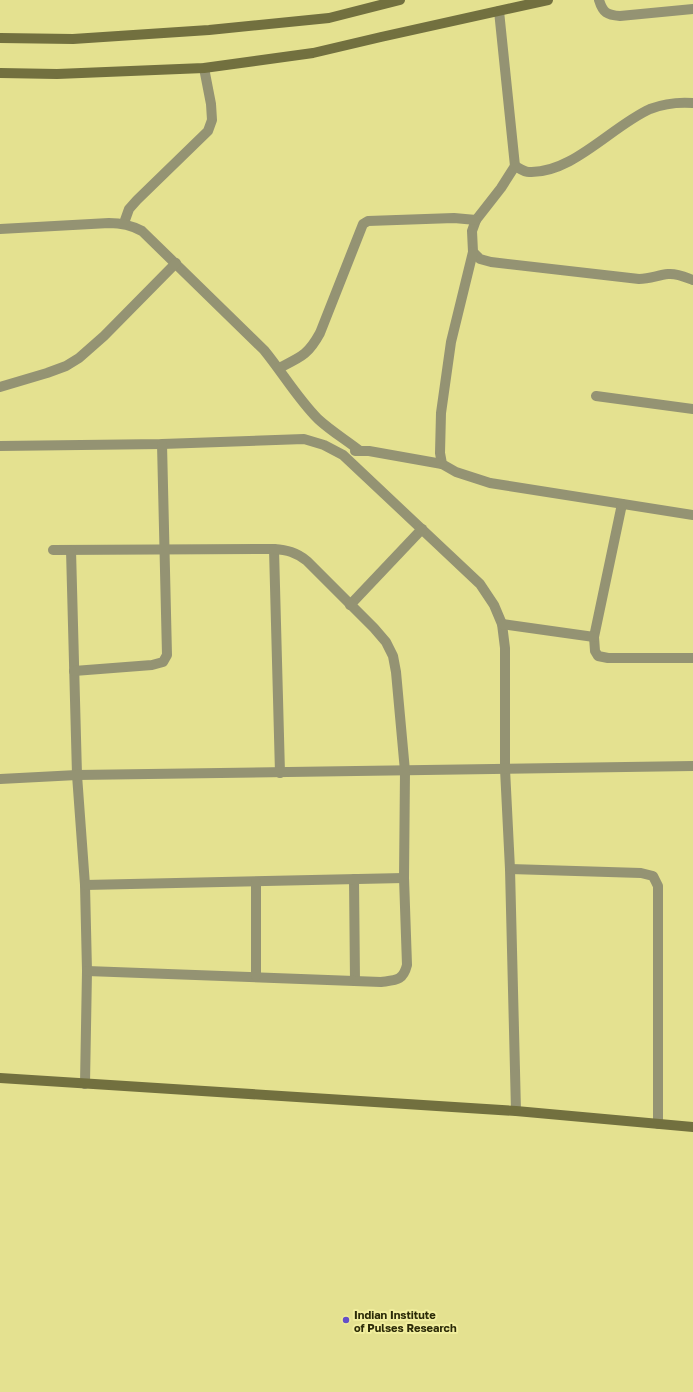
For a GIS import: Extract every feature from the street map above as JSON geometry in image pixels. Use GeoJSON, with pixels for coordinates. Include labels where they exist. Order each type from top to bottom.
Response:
{"type":"FeatureCollection","features":[{"type":"Feature","properties":{"kind":"street"},"geometry":{"type":"LineString","coordinates":[[0,38],[73,39],[231,28],[329,18],[400,0]]}},
{"type":"Feature","properties":{"kind":"street"},"geometry":{"type":"LineString","coordinates":[[0,73],[57,74],[204,68],[313,53],[548,0]]}},
{"type":"Feature","properties":{"kind":"street"},"geometry":{"type":"LineString","coordinates":[[599,0],[602,8],[609,15],[620,16],[693,9]]}},
{"type":"Feature","properties":{"kind":"street"},"geometry":{"type":"LineString","coordinates":[[442,464],[440,453],[441,414],[451,342],[473,252],[472,231],[476,220],[501,188],[515,166],[499,11]]}},
{"type":"Feature","properties":{"kind":"street"},"geometry":{"type":"LineString","coordinates":[[124,224],[129,209],[137,200],[208,131],[212,120],[211,104],[204,68]]}},
{"type":"Feature","properties":{"kind":"street"},"geometry":{"type":"LineString","coordinates":[[515,166],[527,172],[549,171],[585,152],[628,121],[652,108],[682,103],[693,103]]}},
{"type":"Feature","properties":{"kind":"street"},"geometry":{"type":"LineString","coordinates":[[279,368],[307,352],[314,344],[320,333],[363,224],[368,221],[446,218],[476,220]]}},
{"type":"Feature","properties":{"kind":"street"},"geometry":{"type":"LineString","coordinates":[[0,230],[109,223],[134,226],[142,231],[176,263],[264,350],[308,408],[319,419],[360,451]]}},
{"type":"Feature","properties":{"kind":"street"},"geometry":{"type":"LineString","coordinates":[[473,252],[480,259],[491,262],[639,279],[652,278],[668,274],[678,274],[693,280]]}},
{"type":"Feature","properties":{"kind":"street"},"geometry":{"type":"LineString","coordinates":[[0,387],[47,373],[66,366],[79,358],[104,336],[176,263]]}},
{"type":"Feature","properties":{"kind":"street"},"geometry":{"type":"LineString","coordinates":[[596,396],[693,409]]}},
{"type":"Feature","properties":{"kind":"street"},"geometry":{"type":"LineString","coordinates":[[0,446],[162,444],[304,439],[324,444],[343,455],[480,584],[494,605],[502,624],[505,648],[505,769],[510,869],[516,1112]]}},
{"type":"Feature","properties":{"kind":"street"},"geometry":{"type":"LineString","coordinates":[[74,671],[152,665],[163,662],[167,655],[162,444]]}},
{"type":"Feature","properties":{"kind":"street"},"geometry":{"type":"LineString","coordinates":[[343,455],[351,451],[360,451],[442,464],[456,472],[490,483],[693,515]]}},
{"type":"Feature","properties":{"kind":"street"},"geometry":{"type":"LineString","coordinates":[[622,504],[594,638],[595,651],[598,656],[608,658],[693,658]]}},
{"type":"Feature","properties":{"kind":"street"},"geometry":{"type":"LineString","coordinates":[[350,604],[422,529]]}},
{"type":"Feature","properties":{"kind":"street"},"geometry":{"type":"LineString","coordinates":[[274,549],[280,773]]}},
{"type":"Feature","properties":{"kind":"street"},"geometry":{"type":"LineString","coordinates":[[53,550],[274,549],[289,550],[298,554],[374,628],[386,642],[393,656],[396,672],[405,771],[404,878],[407,965],[405,974],[398,979],[381,982],[256,976],[87,971]]}},
{"type":"Feature","properties":{"kind":"street"},"geometry":{"type":"LineString","coordinates":[[71,550],[76,775],[85,885],[87,971],[85,1084]]}},
{"type":"Feature","properties":{"kind":"street"},"geometry":{"type":"LineString","coordinates":[[502,624],[594,638]]}},
{"type":"Feature","properties":{"kind":"street"},"geometry":{"type":"LineString","coordinates":[[0,779],[76,775],[693,766]]}},
{"type":"Feature","properties":{"kind":"street"},"geometry":{"type":"LineString","coordinates":[[510,869],[641,873],[653,876],[658,886],[658,1124]]}},
{"type":"Feature","properties":{"kind":"street"},"geometry":{"type":"LineString","coordinates":[[85,885],[404,878]]}},
{"type":"Feature","properties":{"kind":"street"},"geometry":{"type":"LineString","coordinates":[[354,879],[355,981]]}},
{"type":"Feature","properties":{"kind":"street"},"geometry":{"type":"LineString","coordinates":[[256,882],[256,976]]}},
{"type":"Feature","properties":{"kind":"street"},"geometry":{"type":"LineString","coordinates":[[0,1078],[516,1112],[693,1127]]}},
{"type":"Feature","properties":{"kind":"place","name":"Indian Institute of Pulses Research"},"geometry":{"type":"Point","coordinates":[346,1320]}}]}
